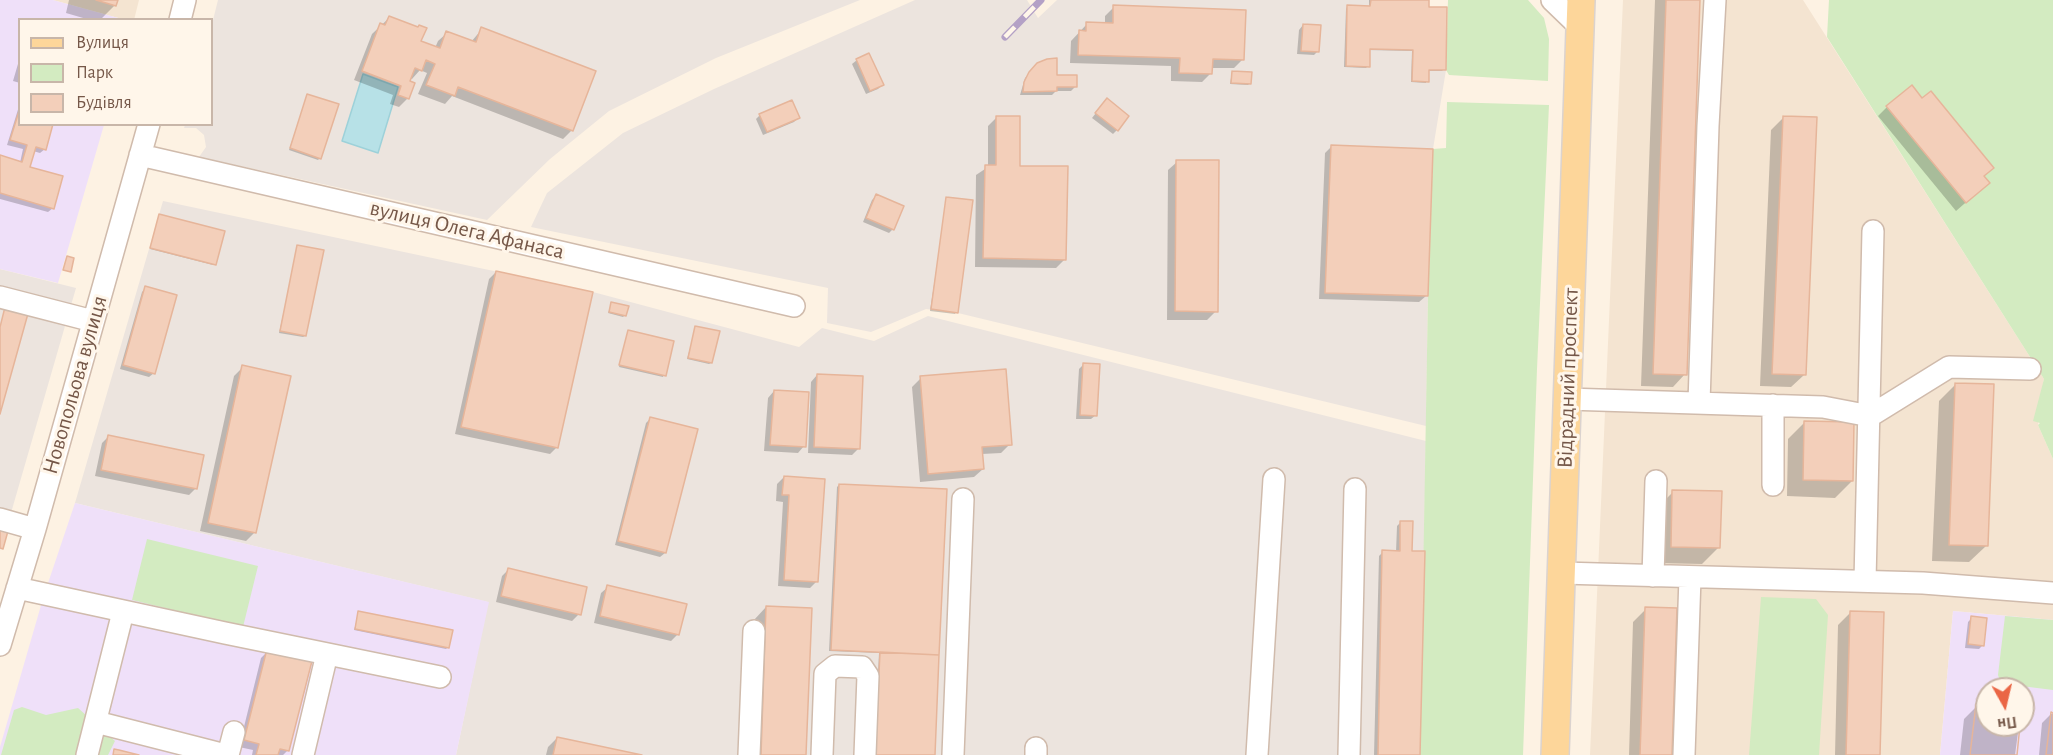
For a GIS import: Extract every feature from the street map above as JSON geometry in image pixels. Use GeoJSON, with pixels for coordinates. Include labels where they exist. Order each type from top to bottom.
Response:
{"type":"FeatureCollection","features":[{"type":"Feature","properties":{"kind":"main road","name":"Відрадний проспект"},"geometry":{"type":"LineString","coordinates":[[1555,755],[1581,0]]}},
{"type":"Feature","properties":{"kind":"street"},"geometry":{"type":"LineString","coordinates":[[180,18],[185,0]]}},
{"type":"Feature","properties":{"kind":"street"},"geometry":{"type":"LineString","coordinates":[[1552,0],[1580,27]]}},
{"type":"Feature","properties":{"kind":"street"},"geometry":{"type":"LineString","coordinates":[[1699,403],[1708,126],[1715,0]]}},
{"type":"Feature","properties":{"kind":"street","name":"Новопольова вулиця"},"geometry":{"type":"LineString","coordinates":[[0,645],[148,126]]}},
{"type":"Feature","properties":{"kind":"street","name":"вулиця Олега Афанаса"},"geometry":{"type":"LineString","coordinates":[[140,154],[794,306]]}},
{"type":"Feature","properties":{"kind":"street"},"geometry":{"type":"LineString","coordinates":[[1865,581],[1873,231]]}},
{"type":"Feature","properties":{"kind":"street"},"geometry":{"type":"LineString","coordinates":[[0,297],[93,321]]}},
{"type":"Feature","properties":{"kind":"street"},"geometry":{"type":"LineString","coordinates":[[1568,399],[1823,407],[1870,416],[1948,366],[2030,369]]}},
{"type":"Feature","properties":{"kind":"street"},"geometry":{"type":"LineString","coordinates":[[1773,405],[1773,485]]}},
{"type":"Feature","properties":{"kind":"street"},"geometry":{"type":"LineString","coordinates":[[1257,755],[1274,479]]}},
{"type":"Feature","properties":{"kind":"street"},"geometry":{"type":"LineString","coordinates":[[1653,576],[1656,481]]}},
{"type":"Feature","properties":{"kind":"street"},"geometry":{"type":"LineString","coordinates":[[1349,755],[1355,489]]}},
{"type":"Feature","properties":{"kind":"street"},"geometry":{"type":"LineString","coordinates":[[953,755],[963,499]]}},
{"type":"Feature","properties":{"kind":"street"},"geometry":{"type":"LineString","coordinates":[[0,519],[35,529]]}},
{"type":"Feature","properties":{"kind":"street"},"geometry":{"type":"LineString","coordinates":[[1562,573],[1923,583],[2053,593]]}},
{"type":"Feature","properties":{"kind":"street"},"geometry":{"type":"LineString","coordinates":[[1684,755],[1690,577]]}},
{"type":"Feature","properties":{"kind":"street"},"geometry":{"type":"LineString","coordinates":[[17,588],[440,678]]}},
{"type":"Feature","properties":{"kind":"street"},"geometry":{"type":"LineString","coordinates":[[87,755],[123,612]]}},
{"type":"Feature","properties":{"kind":"street"},"geometry":{"type":"LineString","coordinates":[[749,755],[754,631]]}},
{"type":"Feature","properties":{"kind":"street"},"geometry":{"type":"LineString","coordinates":[[303,755],[327,654]]}},
{"type":"Feature","properties":{"kind":"street"},"geometry":{"type":"LineString","coordinates":[[822,755],[825,674],[835,666],[862,667],[868,676],[865,755]]}},
{"type":"Feature","properties":{"kind":"street"},"geometry":{"type":"LineString","coordinates":[[96,722],[226,755],[234,732]]}},
{"type":"Feature","properties":{"kind":"shaded area"},"geometry":{"type":"Polygon","coordinates":[[[0,0],[53,0],[118,18],[18,18],[18,126],[104,126],[58,283],[0,269],[0,0]]]}},
{"type":"Feature","properties":{"kind":"shaded area"},"geometry":{"type":"Polygon","coordinates":[[[53,0],[139,0],[134,18],[118,18],[53,0]]]}},
{"type":"Feature","properties":{"kind":"shaded area"},"geometry":{"type":"Polygon","coordinates":[[[218,0],[860,0],[716,58],[609,111],[550,159],[487,220],[199,157],[206,147],[204,135],[196,128],[184,128],[185,126],[213,126],[213,20],[218,0]]]}},
{"type":"Feature","properties":{"kind":"shaded area"},"geometry":{"type":"Polygon","coordinates":[[[915,0],[1027,0],[1038,18],[1057,0],[1429,0],[1429,7],[1447,7],[1446,70],[1433,149],[1426,426],[958,313],[926,309],[871,332],[827,323],[828,288],[531,227],[547,193],[623,133],[714,89],[915,0]]]}},
{"type":"Feature","properties":{"kind":"shaded area"},"geometry":{"type":"Polygon","coordinates":[[[1623,0],[1803,0],[2044,379],[2038,425],[2053,459],[2053,620],[1953,611],[1940,755],[1590,755],[1623,0]]]}},
{"type":"Feature","properties":{"kind":"shaded area"},"geometry":{"type":"Polygon","coordinates":[[[163,201],[593,292],[799,347],[822,328],[874,341],[928,316],[1426,441],[1420,755],[456,755],[488,602],[75,503],[163,201]]]}},
{"type":"Feature","properties":{"kind":"shaded area"},"geometry":{"type":"Polygon","coordinates":[[[0,269],[76,288],[0,551],[0,269]]]}},
{"type":"Feature","properties":{"kind":"shaded area"},"geometry":{"type":"Polygon","coordinates":[[[75,503],[489,602],[456,755],[0,755],[0,747],[44,595],[75,503]]]}},
{"type":"Feature","properties":{"kind":"shaded area"},"geometry":{"type":"Polygon","coordinates":[[[1953,611],[2053,620],[2053,755],[1940,755],[1953,611]]]}},
{"type":"Feature","properties":{"kind":"green space"},"geometry":{"type":"Polygon","coordinates":[[[1448,0],[1528,0],[1544,18],[1549,39],[1548,81],[1449,75],[1446,70],[1448,0]]]}},
{"type":"Feature","properties":{"kind":"green space"},"geometry":{"type":"Polygon","coordinates":[[[1829,0],[2053,0],[2053,459],[2038,425],[2040,423],[2033,421],[2044,379],[1827,37],[1829,0]]]}},
{"type":"Feature","properties":{"kind":"green space"},"geometry":{"type":"Polygon","coordinates":[[[1447,102],[1549,105],[1523,755],[1420,755],[1428,296],[1433,149],[1446,148],[1447,102]]]}},
{"type":"Feature","properties":{"kind":"green space"},"geometry":{"type":"Polygon","coordinates":[[[147,539],[258,566],[243,627],[132,600],[147,539]]]}},
{"type":"Feature","properties":{"kind":"green space"},"geometry":{"type":"Polygon","coordinates":[[[1761,597],[1816,599],[1828,615],[1819,755],[1749,755],[1761,597]]]}},
{"type":"Feature","properties":{"kind":"green space"},"geometry":{"type":"Polygon","coordinates":[[[2005,616],[2053,620],[2053,690],[2035,688],[2035,677],[1999,677],[2005,616]]]}},
{"type":"Feature","properties":{"kind":"green space"},"geometry":{"type":"Polygon","coordinates":[[[22,707],[46,715],[78,708],[115,741],[108,755],[1,755],[14,710],[22,707]]]}},
{"type":"Feature","properties":{"kind":"water"},"geometry":{"type":"Polygon","coordinates":[[[363,74],[398,87],[378,153],[342,141],[363,74]]]}},
{"type":"Feature","properties":{"kind":"building"},"geometry":{"type":"Polygon","coordinates":[[[96,0],[118,0],[116,6],[96,0]]]}},
{"type":"Feature","properties":{"kind":"building"},"geometry":{"type":"Polygon","coordinates":[[[1371,0],[1429,0],[1429,7],[1447,7],[1446,70],[1429,70],[1429,82],[1412,81],[1413,50],[1370,49],[1370,67],[1346,66],[1347,5],[1370,6],[1371,0]]]}},
{"type":"Feature","properties":{"kind":"building"},"geometry":{"type":"Polygon","coordinates":[[[1666,0],[1700,0],[1687,375],[1653,374],[1666,0]]]}},
{"type":"Feature","properties":{"kind":"building"},"geometry":{"type":"Polygon","coordinates":[[[1113,5],[1246,10],[1244,60],[1213,59],[1212,74],[1179,73],[1180,58],[1078,55],[1079,30],[1086,31],[1086,22],[1113,23],[1113,5]]]}},
{"type":"Feature","properties":{"kind":"building"},"geometry":{"type":"Polygon","coordinates":[[[389,16],[427,28],[421,41],[440,48],[446,31],[476,42],[481,27],[596,71],[573,131],[458,87],[455,96],[426,85],[435,64],[426,60],[422,71],[415,68],[410,81],[415,83],[409,99],[398,95],[401,86],[362,71],[380,23],[385,25],[389,16]]]}},
{"type":"Feature","properties":{"kind":"building"},"geometry":{"type":"Polygon","coordinates":[[[1303,24],[1321,25],[1319,52],[1301,51],[1303,24]]]}},
{"type":"Feature","properties":{"kind":"building"},"geometry":{"type":"Polygon","coordinates":[[[869,53],[884,85],[870,91],[856,59],[869,53]]]}},
{"type":"Feature","properties":{"kind":"building"},"geometry":{"type":"Polygon","coordinates":[[[1057,58],[1057,75],[1077,75],[1077,87],[1057,87],[1057,91],[1023,92],[1024,82],[1037,63],[1057,58]]]}},
{"type":"Feature","properties":{"kind":"building"},"geometry":{"type":"Polygon","coordinates":[[[1232,71],[1252,72],[1251,84],[1231,83],[1232,71]]]}},
{"type":"Feature","properties":{"kind":"building"},"geometry":{"type":"Polygon","coordinates":[[[1912,85],[1922,98],[1931,91],[1994,168],[1984,176],[1990,183],[1966,203],[1886,106],[1912,85]]]}},
{"type":"Feature","properties":{"kind":"building"},"geometry":{"type":"Polygon","coordinates":[[[307,94],[339,104],[321,159],[290,148],[307,94]]]}},
{"type":"Feature","properties":{"kind":"building"},"geometry":{"type":"Polygon","coordinates":[[[1107,98],[1129,116],[1118,131],[1095,113],[1107,98]]]}},
{"type":"Feature","properties":{"kind":"building"},"geometry":{"type":"Polygon","coordinates":[[[792,100],[800,118],[767,132],[759,114],[792,100]]]}},
{"type":"Feature","properties":{"kind":"building"},"geometry":{"type":"Polygon","coordinates":[[[18,114],[18,126],[52,126],[46,150],[36,147],[30,167],[63,176],[54,209],[0,193],[0,155],[22,162],[27,145],[10,140],[18,114]]]}},
{"type":"Feature","properties":{"kind":"building"},"geometry":{"type":"Polygon","coordinates":[[[996,116],[1020,116],[1020,166],[1068,166],[1066,260],[983,258],[985,165],[996,165],[996,116]]]}},
{"type":"Feature","properties":{"kind":"building"},"geometry":{"type":"Polygon","coordinates":[[[1783,116],[1817,117],[1806,375],[1772,374],[1783,116]]]}},
{"type":"Feature","properties":{"kind":"building"},"geometry":{"type":"Polygon","coordinates":[[[1331,145],[1433,149],[1428,296],[1325,293],[1331,145]]]}},
{"type":"Feature","properties":{"kind":"building"},"geometry":{"type":"Polygon","coordinates":[[[1176,160],[1219,160],[1218,312],[1175,311],[1176,160]]]}},
{"type":"Feature","properties":{"kind":"building"},"geometry":{"type":"Polygon","coordinates":[[[876,194],[904,206],[894,230],[866,218],[876,194]]]}},
{"type":"Feature","properties":{"kind":"building"},"geometry":{"type":"Polygon","coordinates":[[[946,197],[973,200],[958,313],[931,309],[946,197]]]}},
{"type":"Feature","properties":{"kind":"building"},"geometry":{"type":"Polygon","coordinates":[[[159,214],[225,231],[216,265],[150,248],[159,214]]]}},
{"type":"Feature","properties":{"kind":"building"},"geometry":{"type":"Polygon","coordinates":[[[297,245],[324,250],[306,336],[280,331],[297,245]]]}},
{"type":"Feature","properties":{"kind":"building"},"geometry":{"type":"Polygon","coordinates":[[[67,256],[74,258],[71,272],[63,270],[67,256]]]}},
{"type":"Feature","properties":{"kind":"building"},"geometry":{"type":"Polygon","coordinates":[[[496,271],[593,292],[558,448],[461,427],[496,271]]]}},
{"type":"Feature","properties":{"kind":"building"},"geometry":{"type":"Polygon","coordinates":[[[145,286],[177,295],[155,374],[123,365],[145,286]]]}},
{"type":"Feature","properties":{"kind":"building"},"geometry":{"type":"Polygon","coordinates":[[[611,302],[629,306],[626,316],[609,312],[611,302]]]}},
{"type":"Feature","properties":{"kind":"building"},"geometry":{"type":"Polygon","coordinates":[[[6,303],[29,310],[0,414],[0,327],[6,303]]]}},
{"type":"Feature","properties":{"kind":"building"},"geometry":{"type":"Polygon","coordinates":[[[695,326],[720,331],[712,363],[688,358],[695,326]]]}},
{"type":"Feature","properties":{"kind":"building"},"geometry":{"type":"Polygon","coordinates":[[[628,330],[674,341],[666,376],[619,365],[628,330]]]}},
{"type":"Feature","properties":{"kind":"building"},"geometry":{"type":"Polygon","coordinates":[[[1083,363],[1100,364],[1097,416],[1080,415],[1083,363]]]}},
{"type":"Feature","properties":{"kind":"building"},"geometry":{"type":"Polygon","coordinates":[[[242,365],[291,376],[256,533],[208,523],[242,365]]]}},
{"type":"Feature","properties":{"kind":"building"},"geometry":{"type":"Polygon","coordinates":[[[1006,369],[1012,445],[982,447],[984,469],[928,474],[920,376],[1006,369]]]}},
{"type":"Feature","properties":{"kind":"building"},"geometry":{"type":"Polygon","coordinates":[[[817,374],[863,376],[860,449],[814,447],[817,374]]]}},
{"type":"Feature","properties":{"kind":"building"},"geometry":{"type":"Polygon","coordinates":[[[1955,383],[1994,384],[1988,546],[1949,545],[1955,383]]]}},
{"type":"Feature","properties":{"kind":"building"},"geometry":{"type":"Polygon","coordinates":[[[774,390],[809,392],[806,447],[770,445],[774,390]]]}},
{"type":"Feature","properties":{"kind":"building"},"geometry":{"type":"Polygon","coordinates":[[[650,417],[698,429],[666,553],[618,541],[650,417]]]}},
{"type":"Feature","properties":{"kind":"building"},"geometry":{"type":"Polygon","coordinates":[[[1804,421],[1854,422],[1853,481],[1803,480],[1804,421]]]}},
{"type":"Feature","properties":{"kind":"building"},"geometry":{"type":"Polygon","coordinates":[[[108,435],[204,455],[197,489],[101,470],[108,435]]]}},
{"type":"Feature","properties":{"kind":"building"},"geometry":{"type":"Polygon","coordinates":[[[784,476],[825,479],[818,582],[784,580],[789,495],[782,495],[784,476]]]}},
{"type":"Feature","properties":{"kind":"building"},"geometry":{"type":"Polygon","coordinates":[[[839,484],[947,489],[939,655],[831,650],[839,484]]]}},
{"type":"Feature","properties":{"kind":"building"},"geometry":{"type":"Polygon","coordinates":[[[1672,490],[1722,491],[1720,548],[1671,547],[1672,490]]]}},
{"type":"Feature","properties":{"kind":"building"},"geometry":{"type":"Polygon","coordinates":[[[1400,521],[1413,521],[1412,551],[1425,551],[1420,755],[1378,755],[1382,550],[1400,551],[1400,521]]]}},
{"type":"Feature","properties":{"kind":"building"},"geometry":{"type":"Polygon","coordinates":[[[0,529],[8,531],[3,549],[0,548],[0,529]]]}},
{"type":"Feature","properties":{"kind":"building"},"geometry":{"type":"Polygon","coordinates":[[[508,568],[587,587],[581,615],[501,596],[508,568]]]}},
{"type":"Feature","properties":{"kind":"building"},"geometry":{"type":"Polygon","coordinates":[[[607,585],[687,604],[679,635],[600,616],[607,585]]]}},
{"type":"Feature","properties":{"kind":"building"},"geometry":{"type":"Polygon","coordinates":[[[766,606],[812,608],[806,755],[761,755],[766,606]]]}},
{"type":"Feature","properties":{"kind":"building"},"geometry":{"type":"Polygon","coordinates":[[[1645,607],[1677,608],[1672,755],[1640,755],[1645,607]]]}},
{"type":"Feature","properties":{"kind":"building"},"geometry":{"type":"Polygon","coordinates":[[[358,611],[453,630],[449,648],[355,629],[358,611]]]}},
{"type":"Feature","properties":{"kind":"building"},"geometry":{"type":"Polygon","coordinates":[[[1850,611],[1884,612],[1880,755],[1846,755],[1850,611]]]}},
{"type":"Feature","properties":{"kind":"building"},"geometry":{"type":"Polygon","coordinates":[[[1971,616],[1987,618],[1984,646],[1968,644],[1971,616]]]}},
{"type":"Feature","properties":{"kind":"building"},"geometry":{"type":"Polygon","coordinates":[[[267,649],[312,661],[289,751],[280,749],[278,755],[256,755],[259,744],[244,740],[267,649]]]}},
{"type":"Feature","properties":{"kind":"building"},"geometry":{"type":"Polygon","coordinates":[[[880,652],[939,655],[935,755],[875,755],[880,652]]]}},
{"type":"Feature","properties":{"kind":"building"},"geometry":{"type":"Polygon","coordinates":[[[1975,712],[1975,737],[2019,737],[2017,755],[1970,755],[1975,712]]]}},
{"type":"Feature","properties":{"kind":"building"},"geometry":{"type":"Polygon","coordinates":[[[1975,712],[1975,737],[2019,737],[2017,755],[1970,755],[1975,712]]]}},
{"type":"Feature","properties":{"kind":"building"},"geometry":{"type":"Polygon","coordinates":[[[2051,712],[2053,713],[2053,755],[2046,755],[2051,712]]]}},
{"type":"Feature","properties":{"kind":"building"},"geometry":{"type":"Polygon","coordinates":[[[2051,712],[2053,713],[2053,755],[2046,755],[2051,712]]]}},
{"type":"Feature","properties":{"kind":"building"},"geometry":{"type":"Polygon","coordinates":[[[557,737],[642,755],[553,755],[557,737]]]}},
{"type":"Feature","properties":{"kind":"building"},"geometry":{"type":"Polygon","coordinates":[[[114,749],[119,750],[139,755],[113,755],[114,749]]]}},
{"type":"Feature","properties":{"kind":"railway"},"geometry":{"type":"LineString","coordinates":[[1005,37],[1041,0]]}}]}
